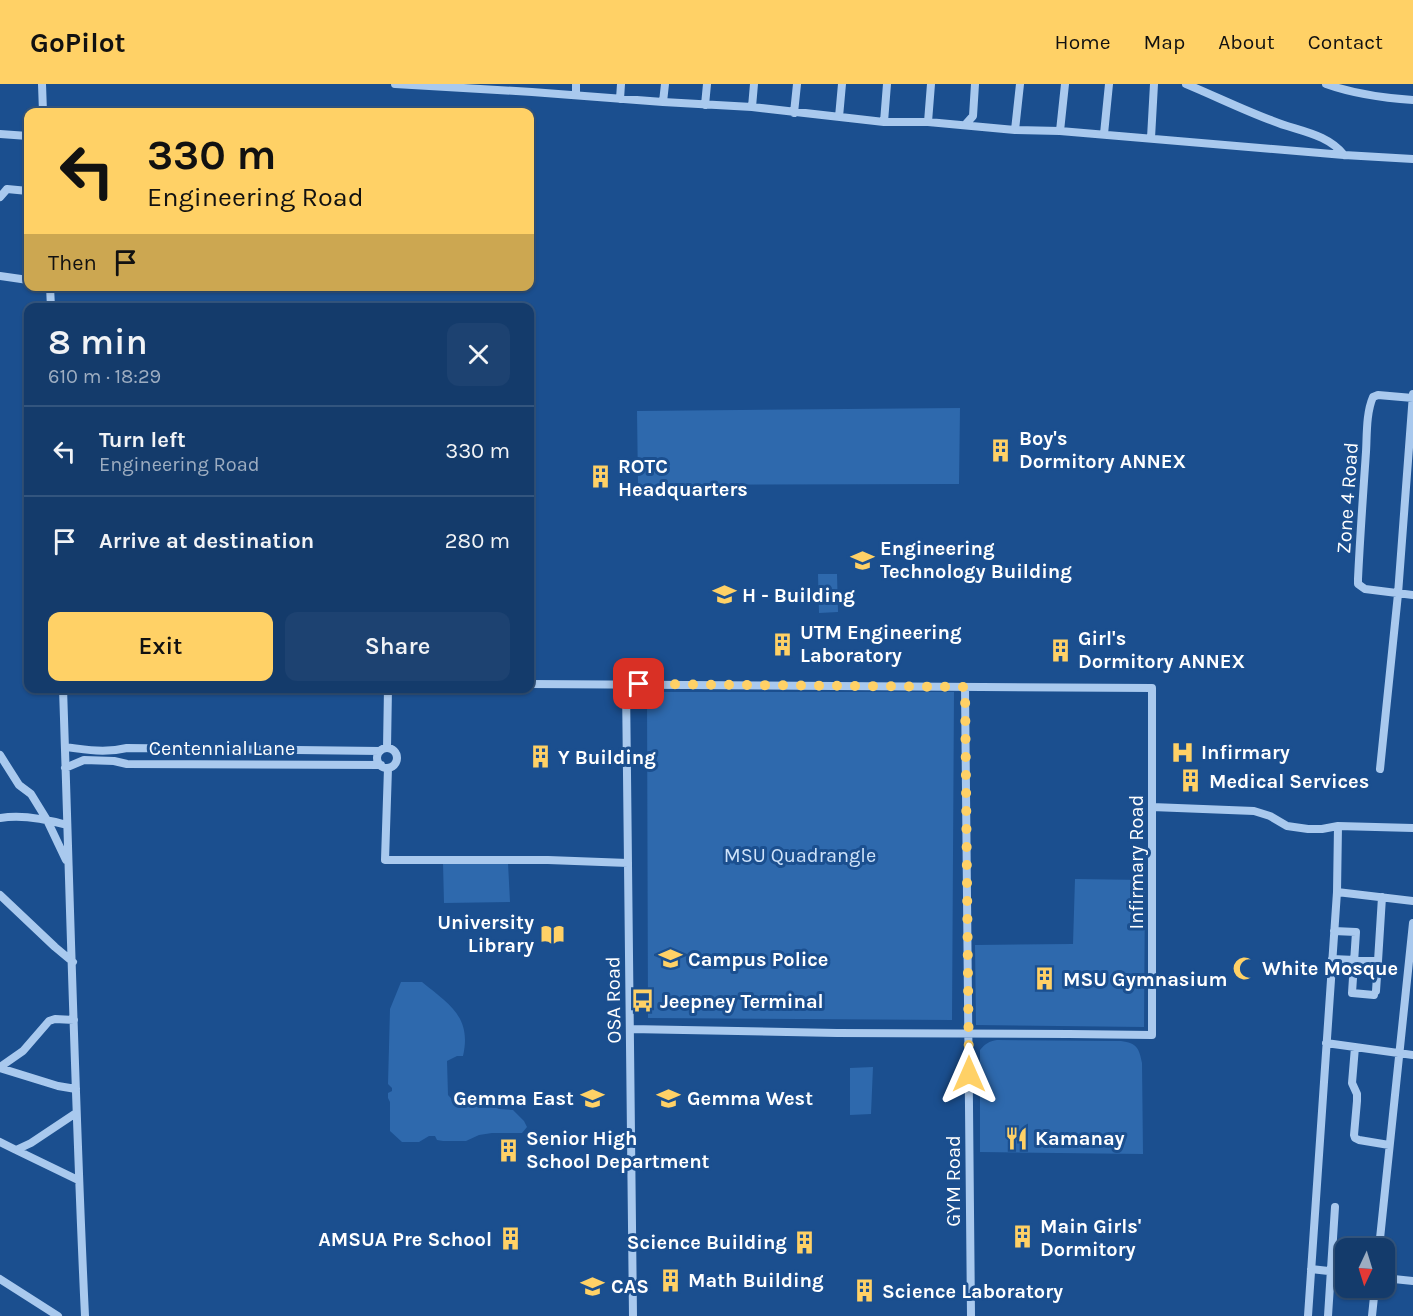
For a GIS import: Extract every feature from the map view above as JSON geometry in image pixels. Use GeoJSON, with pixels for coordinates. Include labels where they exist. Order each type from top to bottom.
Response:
{"type":"FeatureCollection","features":[{"type":"Feature","properties":{"kind":"street"},"geometry":{"type":"LineString","coordinates":[[42,84],[43,108]]}},
{"type":"Feature","properties":{"kind":"street"},"geometry":{"type":"LineString","coordinates":[[396,84],[532,88],[620,99],[752,106],[884,122],[928,122],[1016,130],[1060,130],[1413,159]]}},
{"type":"Feature","properties":{"kind":"street"},"geometry":{"type":"LineString","coordinates":[[576,84],[576,95]]}},
{"type":"Feature","properties":{"kind":"street"},"geometry":{"type":"LineString","coordinates":[[620,99],[621,84]]}},
{"type":"Feature","properties":{"kind":"street"},"geometry":{"type":"LineString","coordinates":[[663,102],[665,84]]}},
{"type":"Feature","properties":{"kind":"street"},"geometry":{"type":"LineString","coordinates":[[705,105],[707,84]]}},
{"type":"Feature","properties":{"kind":"street"},"geometry":{"type":"LineString","coordinates":[[752,106],[754,84]]}},
{"type":"Feature","properties":{"kind":"street"},"geometry":{"type":"LineString","coordinates":[[794,112],[797,84]]}},
{"type":"Feature","properties":{"kind":"street"},"geometry":{"type":"LineString","coordinates":[[839,117],[842,84]]}},
{"type":"Feature","properties":{"kind":"street"},"geometry":{"type":"LineString","coordinates":[[884,122],[887,84]]}},
{"type":"Feature","properties":{"kind":"street"},"geometry":{"type":"LineString","coordinates":[[928,122],[931,84]]}},
{"type":"Feature","properties":{"kind":"street"},"geometry":{"type":"LineString","coordinates":[[965,125],[972,116],[975,84]]}},
{"type":"Feature","properties":{"kind":"street"},"geometry":{"type":"LineString","coordinates":[[1016,130],[1020,84]]}},
{"type":"Feature","properties":{"kind":"street"},"geometry":{"type":"LineString","coordinates":[[1060,130],[1065,84]]}},
{"type":"Feature","properties":{"kind":"street"},"geometry":{"type":"LineString","coordinates":[[1104,134],[1109,84]]}},
{"type":"Feature","properties":{"kind":"street"},"geometry":{"type":"LineString","coordinates":[[1151,138],[1154,84]]}},
{"type":"Feature","properties":{"kind":"street"},"geometry":{"type":"LineString","coordinates":[[1186,84],[1273,122],[1325,139],[1344,155]]}},
{"type":"Feature","properties":{"kind":"street"},"geometry":{"type":"LineString","coordinates":[[1326,84],[1348,92],[1413,100]]}},
{"type":"Feature","properties":{"kind":"street"},"geometry":{"type":"LineString","coordinates":[[972,116],[979,126]]}},
{"type":"Feature","properties":{"kind":"street"},"geometry":{"type":"LineString","coordinates":[[0,134],[24,136]]}},
{"type":"Feature","properties":{"kind":"street"},"geometry":{"type":"LineString","coordinates":[[0,197],[4,187],[24,190]]}},
{"type":"Feature","properties":{"kind":"street"},"geometry":{"type":"LineString","coordinates":[[0,276],[24,279]]}},
{"type":"Feature","properties":{"kind":"street","name":"Zone 4 Road"},"geometry":{"type":"LineString","coordinates":[[1413,396],[1378,395],[1374,397],[1369,417],[1358,584],[1365,589],[1413,595]]}},
{"type":"Feature","properties":{"kind":"street"},"geometry":{"type":"LineString","coordinates":[[1380,769],[1398,594],[1413,396]]}},
{"type":"Feature","properties":{"kind":"street"},"geometry":{"type":"LineString","coordinates":[[534,684],[965,687]]}},
{"type":"Feature","properties":{"kind":"street","name":"OSA Road"},"geometry":{"type":"LineString","coordinates":[[626,684],[633,1316]]}},
{"type":"Feature","properties":{"kind":"street","name":"Infirmary Road"},"geometry":{"type":"LineString","coordinates":[[965,687],[1152,688],[1152,1035],[968,1034]]}},
{"type":"Feature","properties":{"kind":"street","name":"GYM Road"},"geometry":{"type":"LineString","coordinates":[[965,687],[971,1316]]}},
{"type":"Feature","properties":{"kind":"street"},"geometry":{"type":"LineString","coordinates":[[63,693],[78,1180],[85,1316]]}},
{"type":"Feature","properties":{"kind":"street"},"geometry":{"type":"LineString","coordinates":[[388,693],[384,750],[378,757],[384,766],[385,860],[553,860],[628,863]]}},
{"type":"Feature","properties":{"kind":"street","name":"Centennial Lane"},"geometry":{"type":"LineString","coordinates":[[65,747],[102,751],[127,748],[384,750]]}},
{"type":"Feature","properties":{"kind":"street"},"geometry":{"type":"LineString","coordinates":[[127,748],[127,764]]}},
{"type":"Feature","properties":{"kind":"street"},"geometry":{"type":"LineString","coordinates":[[175,748],[176,765]]}},
{"type":"Feature","properties":{"kind":"street"},"geometry":{"type":"LineString","coordinates":[[245,749],[245,765]]}},
{"type":"Feature","properties":{"kind":"street"},"geometry":{"type":"LineString","coordinates":[[84,750],[84,760]]}},
{"type":"Feature","properties":{"kind":"street"},"geometry":{"type":"LineString","coordinates":[[308,750],[308,766]]}},
{"type":"Feature","properties":{"kind":"street"},"geometry":{"type":"LineString","coordinates":[[384,750],[394,751],[397,756],[395,765],[384,766]]}},
{"type":"Feature","properties":{"kind":"street"},"geometry":{"type":"LineString","coordinates":[[101,761],[102,751]]}},
{"type":"Feature","properties":{"kind":"street"},"geometry":{"type":"LineString","coordinates":[[0,755],[19,785],[31,794],[47,820],[68,864]]}},
{"type":"Feature","properties":{"kind":"street","name":"Centennial Lane"},"geometry":{"type":"LineString","coordinates":[[65,768],[84,760],[176,765],[384,766]]}},
{"type":"Feature","properties":{"kind":"street"},"geometry":{"type":"LineString","coordinates":[[1152,807],[1244,810],[1270,816],[1291,827],[1413,828]]}},
{"type":"Feature","properties":{"kind":"street"},"geometry":{"type":"LineString","coordinates":[[0,818],[9,816],[47,820],[67,825]]}},
{"type":"Feature","properties":{"kind":"street"},"geometry":{"type":"LineString","coordinates":[[1308,1316],[1337,892],[1338,826]]}},
{"type":"Feature","properties":{"kind":"street"},"geometry":{"type":"LineString","coordinates":[[1337,892],[1413,901]]}},
{"type":"Feature","properties":{"kind":"street"},"geometry":{"type":"LineString","coordinates":[[0,895],[72,962]]}},
{"type":"Feature","properties":{"kind":"street"},"geometry":{"type":"LineString","coordinates":[[1334,931],[1356,932],[1352,993],[1375,993],[1382,897]]}},
{"type":"Feature","properties":{"kind":"street"},"geometry":{"type":"LineString","coordinates":[[1380,1238],[1413,923]]}},
{"type":"Feature","properties":{"kind":"street"},"geometry":{"type":"LineString","coordinates":[[1332,959],[1378,961]]}},
{"type":"Feature","properties":{"kind":"street"},"geometry":{"type":"LineString","coordinates":[[0,1067],[23,1051],[49,1021],[74,1020]]}},
{"type":"Feature","properties":{"kind":"street"},"geometry":{"type":"LineString","coordinates":[[630,1029],[968,1034]]}},
{"type":"Feature","properties":{"kind":"street"},"geometry":{"type":"LineString","coordinates":[[1326,1043],[1413,1054]]}},
{"type":"Feature","properties":{"kind":"street"},"geometry":{"type":"LineString","coordinates":[[1355,1047],[1352,1083],[1357,1094],[1355,1138],[1389,1145]]}},
{"type":"Feature","properties":{"kind":"street"},"geometry":{"type":"LineString","coordinates":[[0,1067],[58,1086],[76,1089]]}},
{"type":"Feature","properties":{"kind":"street"},"geometry":{"type":"LineString","coordinates":[[16,1150],[31,1143],[76,1113]]}},
{"type":"Feature","properties":{"kind":"street"},"geometry":{"type":"LineString","coordinates":[[0,1142],[78,1180]]}},
{"type":"Feature","properties":{"kind":"street"},"geometry":{"type":"LineString","coordinates":[[1328,1316],[1335,1207]]}},
{"type":"Feature","properties":{"kind":"street"},"geometry":{"type":"LineString","coordinates":[[1311,1269],[1335,1272]]}},
{"type":"Feature","properties":{"kind":"street"},"geometry":{"type":"LineString","coordinates":[[0,1279],[58,1316]]}},
{"type":"Feature","properties":{"kind":"street"},"geometry":{"type":"LineString","coordinates":[[1395,1279],[1413,1281]]}},
{"type":"Feature","properties":{"kind":"street"},"geometry":{"type":"LineString","coordinates":[[1372,1316],[1374,1298]]}},
{"type":"Feature","properties":{"kind":"green space"},"geometry":{"type":"Polygon","coordinates":[[[960,408],[959,484],[638,485],[637,411],[960,408]]]}},
{"type":"Feature","properties":{"kind":"green space"},"geometry":{"type":"Polygon","coordinates":[[[818,574],[837,574],[838,612],[819,613],[818,574]]]}},
{"type":"Feature","properties":{"kind":"green space","name":"MSU Quadrangle"},"geometry":{"type":"Polygon","coordinates":[[[647,692],[954,692],[952,1020],[648,1018],[647,692]]]}},
{"type":"Feature","properties":{"kind":"green space"},"geometry":{"type":"Polygon","coordinates":[[[443,863],[508,863],[510,902],[444,903],[443,863]]]}},
{"type":"Feature","properties":{"kind":"green space"},"geometry":{"type":"Polygon","coordinates":[[[1075,879],[1145,880],[1144,1027],[976,1025],[975,945],[1073,944],[1075,879]]]}},
{"type":"Feature","properties":{"kind":"green space"},"geometry":{"type":"Polygon","coordinates":[[[401,982],[422,982],[449,1005],[461,1021],[465,1043],[463,1056],[447,1061],[448,1095],[457,1105],[490,1105],[499,1109],[513,1110],[527,1127],[522,1133],[492,1133],[479,1135],[466,1141],[443,1141],[437,1140],[435,1136],[429,1136],[419,1142],[402,1142],[390,1131],[388,1093],[392,1091],[392,1088],[388,1084],[390,1009],[401,982]]]}},
{"type":"Feature","properties":{"kind":"green space"},"geometry":{"type":"Polygon","coordinates":[[[997,1040],[1121,1041],[1134,1045],[1142,1063],[1143,1154],[980,1152],[980,1050],[987,1043],[997,1040]]]}},
{"type":"Feature","properties":{"kind":"green space"},"geometry":{"type":"Polygon","coordinates":[[[873,1067],[871,1114],[850,1115],[850,1068],[873,1067]]]}},
{"type":"Feature","properties":{"kind":"place","name":"Boy's Dormitory ANNEX"},"geometry":{"type":"Point","coordinates":[1001,450]}},
{"type":"Feature","properties":{"kind":"place","name":"ROTC Headquarters"},"geometry":{"type":"Point","coordinates":[600,477]}},
{"type":"Feature","properties":{"kind":"place","name":"Engineering Technology Building"},"geometry":{"type":"Point","coordinates":[862,560]}},
{"type":"Feature","properties":{"kind":"place","name":"H - Building"},"geometry":{"type":"Point","coordinates":[724,595]}},
{"type":"Feature","properties":{"kind":"place","name":"UTM Engineering Laboratory"},"geometry":{"type":"Point","coordinates":[782,644]}},
{"type":"Feature","properties":{"kind":"place","name":"Girl's Dormitory ANNEX"},"geometry":{"type":"Point","coordinates":[1060,650]}},
{"type":"Feature","properties":{"kind":"place","name":"Infirmary"},"geometry":{"type":"Point","coordinates":[1183,752]}},
{"type":"Feature","properties":{"kind":"place","name":"Y Building"},"geometry":{"type":"Point","coordinates":[540,757]}},
{"type":"Feature","properties":{"kind":"place","name":"Medical Services"},"geometry":{"type":"Point","coordinates":[1191,781]}},
{"type":"Feature","properties":{"kind":"place","name":"University Library"},"geometry":{"type":"Point","coordinates":[552,934]}},
{"type":"Feature","properties":{"kind":"place","name":"Campus Police"},"geometry":{"type":"Point","coordinates":[670,959]}},
{"type":"Feature","properties":{"kind":"place","name":"White Mosque"},"geometry":{"type":"Point","coordinates":[1244,968]}},
{"type":"Feature","properties":{"kind":"place","name":"MSU Gymnasium"},"geometry":{"type":"Point","coordinates":[1045,979]}},
{"type":"Feature","properties":{"kind":"place","name":"Jeepney Terminal"},"geometry":{"type":"Point","coordinates":[642,1001]}},
{"type":"Feature","properties":{"kind":"place","name":"Gemma East"},"geometry":{"type":"Point","coordinates":[592,1098]}},
{"type":"Feature","properties":{"kind":"place","name":"Gemma West"},"geometry":{"type":"Point","coordinates":[669,1098]}},
{"type":"Feature","properties":{"kind":"place","name":"Kamanay"},"geometry":{"type":"Point","coordinates":[1017,1138]}},
{"type":"Feature","properties":{"kind":"place","name":"Senior High School Department"},"geometry":{"type":"Point","coordinates":[508,1150]}},
{"type":"Feature","properties":{"kind":"place","name":"Main Girls' Dormitory"},"geometry":{"type":"Point","coordinates":[1022,1237]}},
{"type":"Feature","properties":{"kind":"place","name":"AMSUA Pre School"},"geometry":{"type":"Point","coordinates":[510,1239]}},
{"type":"Feature","properties":{"kind":"place","name":"Science Building"},"geometry":{"type":"Point","coordinates":[805,1242]}},
{"type":"Feature","properties":{"kind":"place","name":"Math Building"},"geometry":{"type":"Point","coordinates":[670,1280]}},
{"type":"Feature","properties":{"kind":"place","name":"CAS"},"geometry":{"type":"Point","coordinates":[593,1286]}},
{"type":"Feature","properties":{"kind":"place","name":"Science Laboratory"},"geometry":{"type":"Point","coordinates":[864,1291]}},
{"type":"Feature","properties":{"kind":"route"},"geometry":{"type":"LineString","coordinates":[[639,684],[965,687],[969,1074]]}}]}
